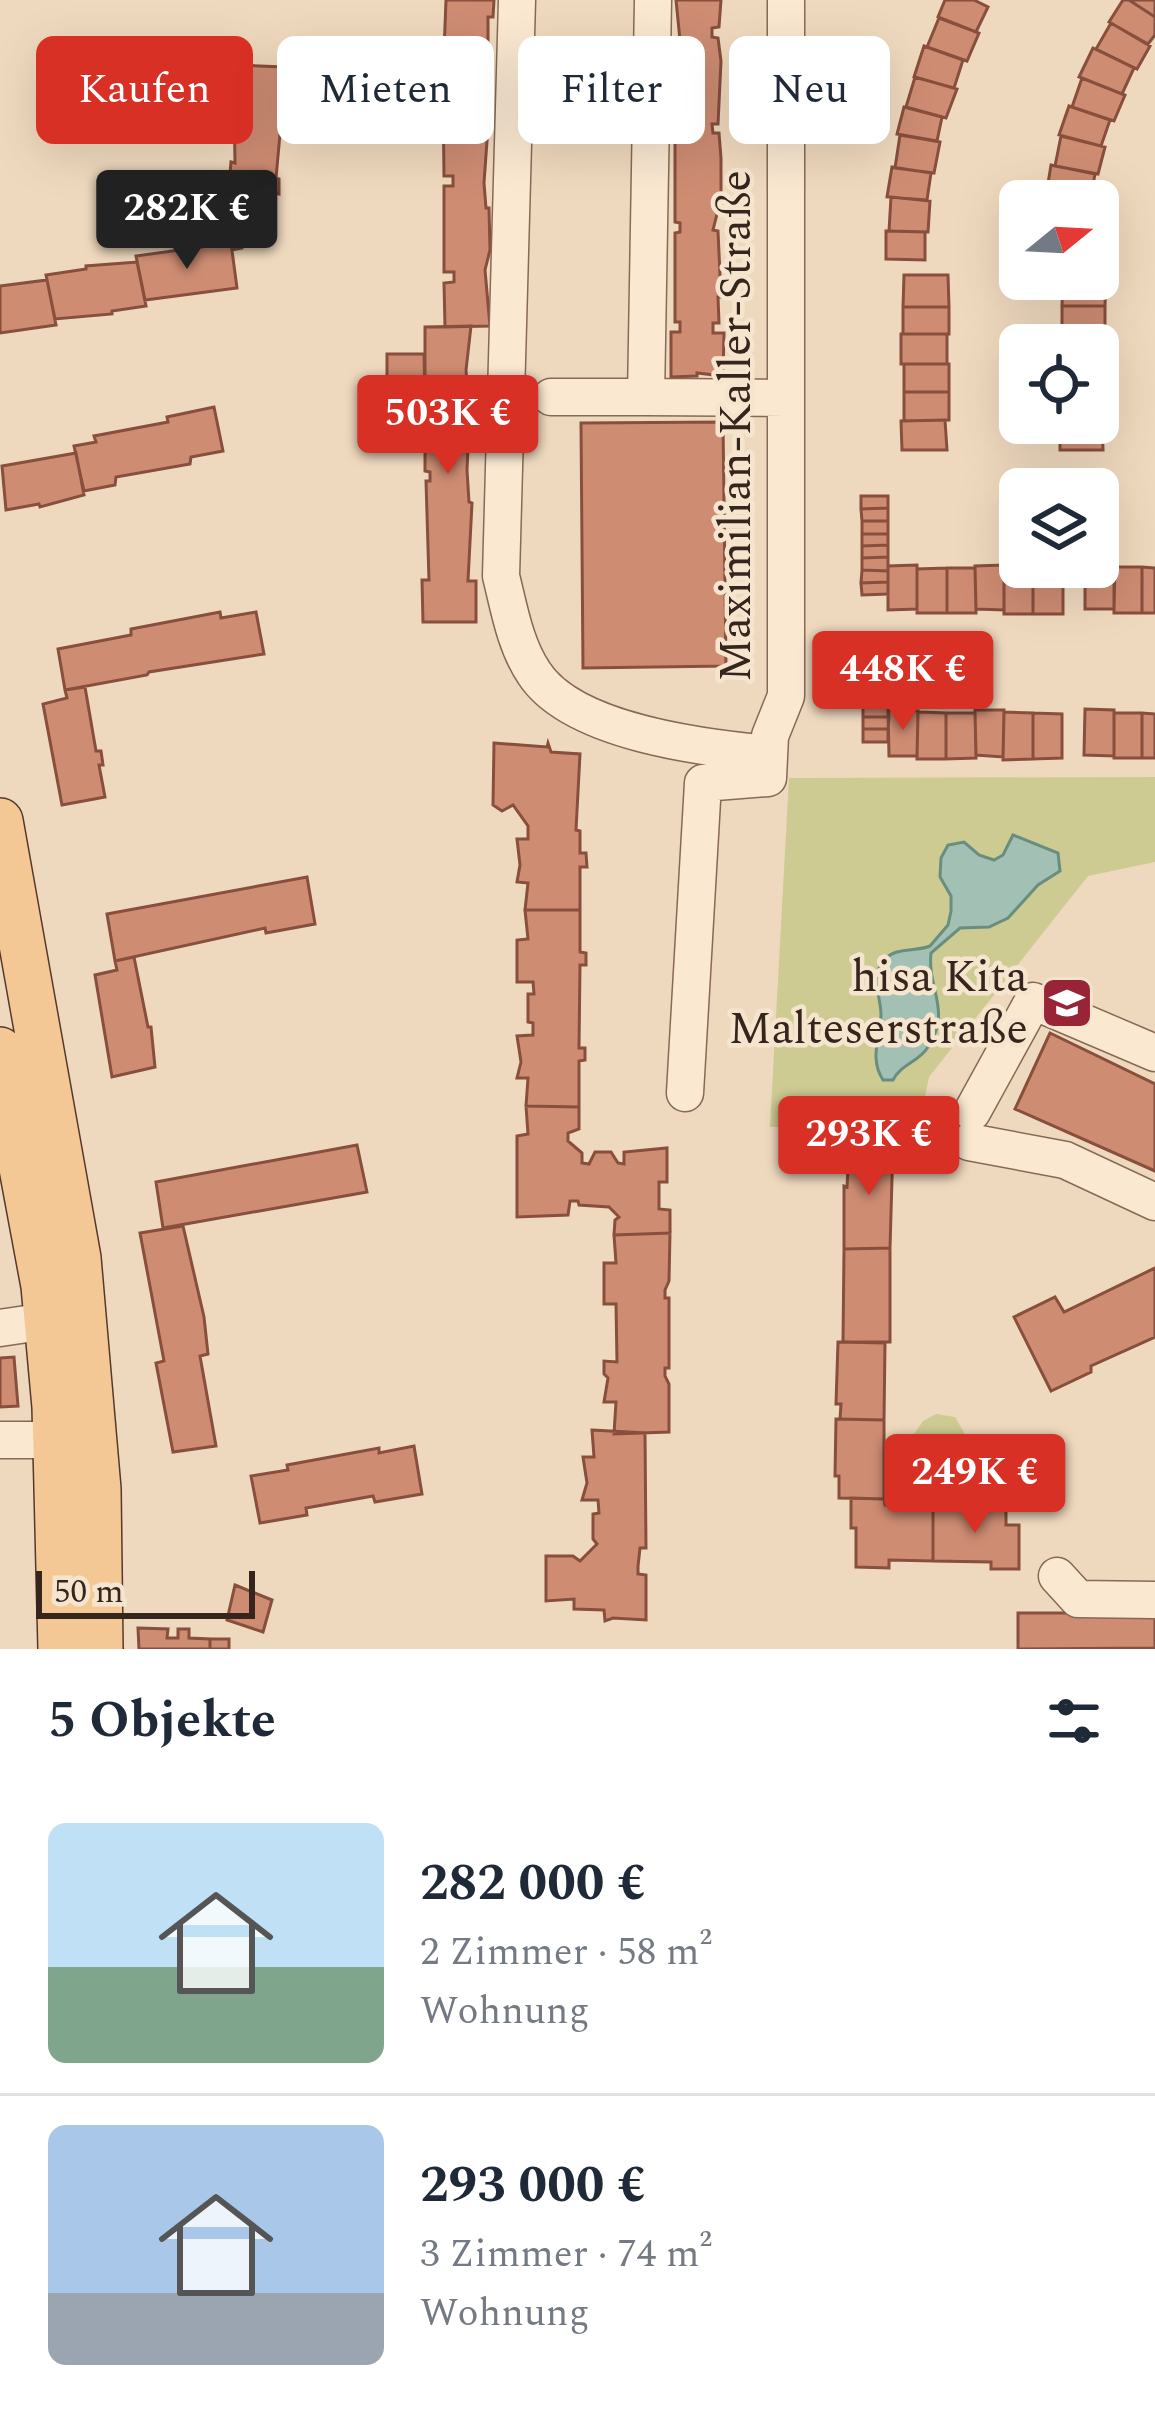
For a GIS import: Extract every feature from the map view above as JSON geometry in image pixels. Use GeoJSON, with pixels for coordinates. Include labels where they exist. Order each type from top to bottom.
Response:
{"type":"FeatureCollection","features":[{"type":"Feature","properties":{"kind":"main road"},"geometry":{"type":"LineString","coordinates":[[0,821],[8,910],[78,1258],[97,1470],[100,1649]]}},
{"type":"Feature","properties":{"kind":"main road"},"geometry":{"type":"LineString","coordinates":[[0,1050],[16,1224],[47,1321],[56,1440],[61,1649]]}},
{"type":"Feature","properties":{"kind":"street"},"geometry":{"type":"LineString","coordinates":[[517,0],[501,575],[514,628],[535,676],[565,702],[603,722],[769,756]]}},
{"type":"Feature","properties":{"kind":"street"},"geometry":{"type":"LineString","coordinates":[[646,397],[653,0]]}},
{"type":"Feature","properties":{"kind":"street","name":"Maximilian-Kaller-Straße"},"geometry":{"type":"LineString","coordinates":[[769,756],[786,696],[786,0]]}},
{"type":"Feature","properties":{"kind":"street"},"geometry":{"type":"LineString","coordinates":[[551,397],[784,398]]}},
{"type":"Feature","properties":{"kind":"street"},"geometry":{"type":"LineString","coordinates":[[686,1093],[703,783],[769,756]]}},
{"type":"Feature","properties":{"kind":"street"},"geometry":{"type":"LineString","coordinates":[[1155,1053],[1033,1001],[971,1127],[1065,1160],[1155,1202]]}},
{"type":"Feature","properties":{"kind":"street"},"geometry":{"type":"LineString","coordinates":[[0,1328],[47,1321]]}},
{"type":"Feature","properties":{"kind":"street"},"geometry":{"type":"LineString","coordinates":[[0,1439],[56,1440]]}},
{"type":"Feature","properties":{"kind":"street"},"geometry":{"type":"LineString","coordinates":[[1057,1576],[1078,1599],[1155,1600]]}},
{"type":"Feature","properties":{"kind":"shaded area"},"geometry":{"type":"Polygon","coordinates":[[[1155,777],[1155,862],[1088,876],[929,1077],[919,1128],[770,1127],[789,778],[1155,777]]]}},
{"type":"Feature","properties":{"kind":"shaded area"},"geometry":{"type":"Polygon","coordinates":[[[1013,835],[1058,853],[1060,871],[1038,885],[1008,918],[989,927],[960,928],[931,953],[938,1010],[935,1034],[920,1056],[893,1080],[883,1080],[876,1056],[880,966],[895,953],[930,946],[948,925],[951,896],[940,877],[941,858],[948,845],[964,842],[994,860],[1003,855],[1013,835]]]}},
{"type":"Feature","properties":{"kind":"shaded area"},"geometry":{"type":"Polygon","coordinates":[[[936,1414],[955,1417],[981,1462],[958,1471],[931,1464],[914,1434],[936,1414]]]}},
{"type":"Feature","properties":{"kind":"building"},"geometry":{"type":"Polygon","coordinates":[[[446,0],[494,0],[488,36],[445,36],[446,0]]]}},
{"type":"Feature","properties":{"kind":"building"},"geometry":{"type":"Polygon","coordinates":[[[676,0],[721,0],[719,27],[712,28],[721,61],[718,124],[712,124],[713,133],[719,133],[721,158],[721,198],[713,230],[718,231],[721,297],[719,323],[713,323],[713,333],[724,333],[723,376],[671,377],[671,332],[680,332],[680,322],[675,322],[675,233],[680,232],[680,223],[675,222],[675,144],[705,144],[705,36],[680,36],[676,0]]]}},
{"type":"Feature","properties":{"kind":"building"},"geometry":{"type":"Polygon","coordinates":[[[945,0],[974,0],[988,7],[976,32],[938,17],[945,0]]]}},
{"type":"Feature","properties":{"kind":"building"},"geometry":{"type":"Polygon","coordinates":[[[1123,0],[1155,17],[1155,35],[1148,44],[1109,22],[1123,0]]]}},
{"type":"Feature","properties":{"kind":"building"},"geometry":{"type":"Polygon","coordinates":[[[1129,0],[1155,0],[1155,17],[1129,0]]]}},
{"type":"Feature","properties":{"kind":"building"},"geometry":{"type":"Polygon","coordinates":[[[939,18],[979,33],[967,61],[927,47],[939,18]]]}},
{"type":"Feature","properties":{"kind":"building"},"geometry":{"type":"Polygon","coordinates":[[[1111,23],[1150,46],[1137,69],[1096,49],[1111,23]]]}},
{"type":"Feature","properties":{"kind":"building"},"geometry":{"type":"Polygon","coordinates":[[[924,46],[963,60],[954,88],[914,77],[924,46]]]}},
{"type":"Feature","properties":{"kind":"building"},"geometry":{"type":"Polygon","coordinates":[[[1093,48],[1134,68],[1122,94],[1079,77],[1093,48]]]}},
{"type":"Feature","properties":{"kind":"building"},"geometry":{"type":"Polygon","coordinates":[[[253,66],[277,67],[279,194],[275,193],[273,225],[243,224],[242,248],[232,250],[233,185],[229,185],[231,162],[235,163],[235,144],[253,144],[253,66]]]}},
{"type":"Feature","properties":{"kind":"building"},"geometry":{"type":"Polygon","coordinates":[[[915,77],[957,89],[946,118],[906,107],[915,77]]]}},
{"type":"Feature","properties":{"kind":"building"},"geometry":{"type":"Polygon","coordinates":[[[1082,78],[1125,95],[1114,121],[1072,107],[1082,78]]]}},
{"type":"Feature","properties":{"kind":"building"},"geometry":{"type":"Polygon","coordinates":[[[1069,106],[1110,120],[1101,146],[1059,135],[1069,106]]]}},
{"type":"Feature","properties":{"kind":"building"},"geometry":{"type":"Polygon","coordinates":[[[904,107],[942,117],[937,141],[897,134],[904,107]]]}},
{"type":"Feature","properties":{"kind":"building"},"geometry":{"type":"Polygon","coordinates":[[[900,135],[940,142],[934,173],[895,168],[900,135]]]}},
{"type":"Feature","properties":{"kind":"building"},"geometry":{"type":"Polygon","coordinates":[[[1061,136],[1105,147],[1098,174],[1055,166],[1061,136]]]}},
{"type":"Feature","properties":{"kind":"building"},"geometry":{"type":"Polygon","coordinates":[[[444,144],[487,144],[484,183],[490,250],[485,270],[490,326],[445,327],[444,283],[454,282],[454,272],[444,272],[444,186],[453,186],[453,176],[444,176],[444,144]]]}},
{"type":"Feature","properties":{"kind":"building"},"geometry":{"type":"Polygon","coordinates":[[[1051,165],[1095,174],[1094,180],[1049,180],[1051,165]]]}},
{"type":"Feature","properties":{"kind":"building"},"geometry":{"type":"Polygon","coordinates":[[[892,167],[931,173],[927,200],[887,197],[892,167]]]}},
{"type":"Feature","properties":{"kind":"building"},"geometry":{"type":"Polygon","coordinates":[[[891,197],[930,201],[928,232],[889,231],[891,197]]]}},
{"type":"Feature","properties":{"kind":"building"},"geometry":{"type":"Polygon","coordinates":[[[886,231],[925,232],[925,260],[886,259],[886,231]]]}},
{"type":"Feature","properties":{"kind":"building"},"geometry":{"type":"Polygon","coordinates":[[[231,243],[237,288],[145,300],[136,256],[231,243]]]}},
{"type":"Feature","properties":{"kind":"building"},"geometry":{"type":"Polygon","coordinates":[[[137,262],[146,306],[55,319],[46,275],[137,262]]]}},
{"type":"Feature","properties":{"kind":"building"},"geometry":{"type":"Polygon","coordinates":[[[904,275],[948,275],[949,307],[903,307],[904,275]]]}},
{"type":"Feature","properties":{"kind":"building"},"geometry":{"type":"Polygon","coordinates":[[[47,280],[56,325],[0,333],[0,286],[47,280]]]}},
{"type":"Feature","properties":{"kind":"building"},"geometry":{"type":"Polygon","coordinates":[[[1062,300],[1105,300],[1105,306],[1062,306],[1062,300]]]}},
{"type":"Feature","properties":{"kind":"building"},"geometry":{"type":"Polygon","coordinates":[[[1062,306],[1105,306],[1105,324],[1062,324],[1062,306]]]}},
{"type":"Feature","properties":{"kind":"building"},"geometry":{"type":"Polygon","coordinates":[[[903,307],[949,307],[949,334],[903,334],[903,307]]]}},
{"type":"Feature","properties":{"kind":"building"},"geometry":{"type":"Polygon","coordinates":[[[471,326],[466,370],[472,448],[468,448],[467,470],[472,503],[468,581],[476,581],[476,622],[423,622],[422,580],[429,580],[426,481],[430,481],[430,472],[425,471],[425,327],[471,326]]]}},
{"type":"Feature","properties":{"kind":"building"},"geometry":{"type":"Polygon","coordinates":[[[901,334],[947,334],[947,364],[901,364],[901,334]]]}},
{"type":"Feature","properties":{"kind":"building"},"geometry":{"type":"Polygon","coordinates":[[[387,354],[424,354],[425,398],[387,397],[387,354]]]}},
{"type":"Feature","properties":{"kind":"building"},"geometry":{"type":"Polygon","coordinates":[[[904,364],[949,364],[949,392],[904,392],[904,364]]]}},
{"type":"Feature","properties":{"kind":"building"},"geometry":{"type":"Polygon","coordinates":[[[904,392],[949,392],[949,420],[904,421],[904,392]]]}},
{"type":"Feature","properties":{"kind":"building"},"geometry":{"type":"Polygon","coordinates":[[[214,407],[223,451],[191,457],[190,464],[116,477],[115,485],[84,491],[74,446],[96,442],[94,436],[168,422],[167,417],[214,407]]]}},
{"type":"Feature","properties":{"kind":"building"},"geometry":{"type":"Polygon","coordinates":[[[945,420],[947,450],[902,450],[901,421],[945,420]]]}},
{"type":"Feature","properties":{"kind":"building"},"geometry":{"type":"Polygon","coordinates":[[[723,422],[726,666],[583,668],[581,423],[723,422]]]}},
{"type":"Feature","properties":{"kind":"building"},"geometry":{"type":"Polygon","coordinates":[[[1060,444],[1103,444],[1103,450],[1060,450],[1060,444]]]}},
{"type":"Feature","properties":{"kind":"building"},"geometry":{"type":"Polygon","coordinates":[[[76,453],[84,495],[6,510],[2,466],[76,453]]]}},
{"type":"Feature","properties":{"kind":"building"},"geometry":{"type":"Polygon","coordinates":[[[861,496],[888,496],[888,508],[861,509],[861,496]]]}},
{"type":"Feature","properties":{"kind":"building"},"geometry":{"type":"Polygon","coordinates":[[[888,508],[888,521],[862,521],[861,509],[888,508]]]}},
{"type":"Feature","properties":{"kind":"building"},"geometry":{"type":"Polygon","coordinates":[[[862,521],[888,521],[888,534],[862,534],[862,521]]]}},
{"type":"Feature","properties":{"kind":"building"},"geometry":{"type":"Polygon","coordinates":[[[862,534],[888,534],[888,545],[862,546],[862,534]]]}},
{"type":"Feature","properties":{"kind":"building"},"geometry":{"type":"Polygon","coordinates":[[[888,545],[888,557],[862,558],[862,546],[888,545]]]}},
{"type":"Feature","properties":{"kind":"building"},"geometry":{"type":"Polygon","coordinates":[[[888,557],[888,571],[862,570],[862,558],[888,557]]]}},
{"type":"Feature","properties":{"kind":"building"},"geometry":{"type":"Polygon","coordinates":[[[917,565],[917,609],[888,610],[888,566],[917,565]]]}},
{"type":"Feature","properties":{"kind":"building"},"geometry":{"type":"Polygon","coordinates":[[[999,565],[1004,610],[976,609],[975,566],[999,565]]]}},
{"type":"Feature","properties":{"kind":"building"},"geometry":{"type":"Polygon","coordinates":[[[1119,567],[1142,567],[1142,613],[1114,613],[1119,567]]]}},
{"type":"Feature","properties":{"kind":"building"},"geometry":{"type":"Polygon","coordinates":[[[1142,567],[1155,568],[1155,613],[1142,613],[1142,567]]]}},
{"type":"Feature","properties":{"kind":"building"},"geometry":{"type":"Polygon","coordinates":[[[947,568],[975,568],[976,613],[947,613],[947,568]]]}},
{"type":"Feature","properties":{"kind":"building"},"geometry":{"type":"Polygon","coordinates":[[[947,568],[947,613],[917,613],[917,569],[947,568]]]}},
{"type":"Feature","properties":{"kind":"building"},"geometry":{"type":"Polygon","coordinates":[[[862,570],[888,571],[888,582],[861,583],[862,570]]]}},
{"type":"Feature","properties":{"kind":"building"},"geometry":{"type":"Polygon","coordinates":[[[888,582],[888,594],[862,595],[861,583],[888,582]]]}},
{"type":"Feature","properties":{"kind":"building"},"geometry":{"type":"Polygon","coordinates":[[[1004,588],[1033,588],[1033,614],[1004,614],[1004,588]]]}},
{"type":"Feature","properties":{"kind":"building"},"geometry":{"type":"Polygon","coordinates":[[[1033,588],[1063,588],[1063,614],[1033,614],[1033,588]]]}},
{"type":"Feature","properties":{"kind":"building"},"geometry":{"type":"Polygon","coordinates":[[[1085,588],[1114,588],[1114,609],[1085,609],[1085,588]]]}},
{"type":"Feature","properties":{"kind":"building"},"geometry":{"type":"Polygon","coordinates":[[[220,612],[221,618],[256,612],[264,654],[65,690],[58,649],[220,612]]]}},
{"type":"Feature","properties":{"kind":"building"},"geometry":{"type":"Polygon","coordinates":[[[863,642],[888,642],[888,654],[863,655],[863,642]]]}},
{"type":"Feature","properties":{"kind":"building"},"geometry":{"type":"Polygon","coordinates":[[[888,654],[888,667],[863,667],[863,655],[888,654]]]}},
{"type":"Feature","properties":{"kind":"building"},"geometry":{"type":"Polygon","coordinates":[[[863,667],[888,667],[888,679],[863,679],[863,667]]]}},
{"type":"Feature","properties":{"kind":"building"},"geometry":{"type":"Polygon","coordinates":[[[863,679],[888,679],[889,692],[863,692],[863,679]]]}},
{"type":"Feature","properties":{"kind":"building"},"geometry":{"type":"Polygon","coordinates":[[[85,687],[96,751],[101,751],[105,797],[62,805],[43,704],[67,698],[65,690],[85,687]]]}},
{"type":"Feature","properties":{"kind":"building"},"geometry":{"type":"Polygon","coordinates":[[[863,692],[889,692],[888,705],[863,705],[863,692]]]}},
{"type":"Feature","properties":{"kind":"building"},"geometry":{"type":"Polygon","coordinates":[[[863,705],[888,705],[889,717],[863,717],[863,705]]]}},
{"type":"Feature","properties":{"kind":"building"},"geometry":{"type":"Polygon","coordinates":[[[1085,709],[1114,710],[1114,756],[1084,755],[1085,709]]]}},
{"type":"Feature","properties":{"kind":"building"},"geometry":{"type":"Polygon","coordinates":[[[888,710],[918,711],[917,756],[889,756],[888,710]]]}},
{"type":"Feature","properties":{"kind":"building"},"geometry":{"type":"Polygon","coordinates":[[[975,710],[1004,710],[1003,757],[976,755],[975,710]]]}},
{"type":"Feature","properties":{"kind":"building"},"geometry":{"type":"Polygon","coordinates":[[[918,712],[946,713],[946,759],[917,759],[918,712]]]}},
{"type":"Feature","properties":{"kind":"building"},"geometry":{"type":"Polygon","coordinates":[[[1004,712],[1033,713],[1033,759],[1003,760],[1004,712]]]}},
{"type":"Feature","properties":{"kind":"building"},"geometry":{"type":"Polygon","coordinates":[[[946,713],[975,713],[976,758],[946,759],[946,713]]]}},
{"type":"Feature","properties":{"kind":"building"},"geometry":{"type":"Polygon","coordinates":[[[1033,713],[1062,714],[1062,758],[1033,759],[1033,713]]]}},
{"type":"Feature","properties":{"kind":"building"},"geometry":{"type":"Polygon","coordinates":[[[1114,713],[1142,713],[1142,758],[1114,758],[1114,713]]]}},
{"type":"Feature","properties":{"kind":"building"},"geometry":{"type":"Polygon","coordinates":[[[1142,713],[1155,714],[1155,758],[1142,758],[1142,713]]]}},
{"type":"Feature","properties":{"kind":"building"},"geometry":{"type":"Polygon","coordinates":[[[863,717],[889,717],[888,729],[863,729],[863,717]]]}},
{"type":"Feature","properties":{"kind":"building"},"geometry":{"type":"Polygon","coordinates":[[[863,729],[888,729],[888,742],[863,742],[863,729]]]}},
{"type":"Feature","properties":{"kind":"building"},"geometry":{"type":"Polygon","coordinates":[[[494,743],[547,747],[548,743],[551,752],[580,754],[576,830],[587,867],[580,867],[580,910],[525,910],[528,883],[517,882],[517,839],[528,839],[528,826],[513,805],[502,811],[493,805],[494,743]]]}},
{"type":"Feature","properties":{"kind":"building"},"geometry":{"type":"Polygon","coordinates":[[[307,877],[315,924],[266,933],[265,928],[115,961],[107,914],[307,877]]]}},
{"type":"Feature","properties":{"kind":"building"},"geometry":{"type":"Polygon","coordinates":[[[525,910],[580,910],[580,952],[586,953],[586,965],[580,965],[579,1048],[585,1048],[585,1060],[579,1061],[579,1107],[526,1106],[528,1078],[517,1078],[521,1062],[517,1036],[533,1035],[528,994],[534,994],[533,982],[517,982],[517,940],[528,939],[525,910]]]}},
{"type":"Feature","properties":{"kind":"building"},"geometry":{"type":"Polygon","coordinates":[[[134,957],[155,1067],[112,1077],[95,975],[117,970],[115,961],[134,957]]]}},
{"type":"Feature","properties":{"kind":"building"},"geometry":{"type":"Polygon","coordinates":[[[1050,1033],[1155,1084],[1155,1171],[1015,1109],[1050,1033]]]}},
{"type":"Feature","properties":{"kind":"building"},"geometry":{"type":"Polygon","coordinates":[[[526,1106],[579,1107],[579,1129],[568,1133],[568,1141],[582,1153],[582,1163],[589,1164],[595,1152],[611,1152],[624,1164],[624,1152],[667,1148],[667,1182],[659,1182],[659,1209],[670,1210],[670,1233],[614,1235],[619,1217],[609,1207],[579,1205],[578,1201],[570,1201],[568,1215],[517,1217],[517,1136],[528,1134],[526,1106]]]}},
{"type":"Feature","properties":{"kind":"building"},"geometry":{"type":"Polygon","coordinates":[[[868,1143],[893,1144],[890,1248],[844,1249],[849,1151],[868,1153],[868,1143]]]}},
{"type":"Feature","properties":{"kind":"building"},"geometry":{"type":"Polygon","coordinates":[[[357,1145],[367,1192],[163,1228],[156,1182],[357,1145]]]}},
{"type":"Feature","properties":{"kind":"building"},"geometry":{"type":"Polygon","coordinates":[[[183,1226],[204,1317],[208,1354],[200,1356],[216,1446],[173,1452],[156,1363],[164,1361],[140,1233],[183,1226]]]}},
{"type":"Feature","properties":{"kind":"building"},"geometry":{"type":"Polygon","coordinates":[[[670,1233],[665,1290],[669,1298],[665,1376],[669,1432],[614,1434],[616,1402],[604,1402],[608,1378],[604,1361],[617,1362],[616,1304],[604,1304],[604,1263],[616,1263],[614,1235],[670,1233]]]}},
{"type":"Feature","properties":{"kind":"building"},"geometry":{"type":"Polygon","coordinates":[[[890,1248],[890,1342],[843,1342],[844,1249],[890,1248]]]}},
{"type":"Feature","properties":{"kind":"building"},"geometry":{"type":"Polygon","coordinates":[[[1155,1268],[1155,1337],[1091,1366],[1091,1372],[1051,1391],[1014,1317],[1055,1297],[1064,1312],[1155,1268]]]}},
{"type":"Feature","properties":{"kind":"building"},"geometry":{"type":"Polygon","coordinates":[[[838,1342],[885,1343],[884,1420],[840,1419],[841,1404],[836,1404],[838,1342]]]}},
{"type":"Feature","properties":{"kind":"building"},"geometry":{"type":"Polygon","coordinates":[[[14,1357],[18,1406],[0,1407],[0,1358],[14,1357]]]}},
{"type":"Feature","properties":{"kind":"building"},"geometry":{"type":"Polygon","coordinates":[[[836,1419],[884,1420],[884,1499],[839,1498],[836,1419]]]}},
{"type":"Feature","properties":{"kind":"building"},"geometry":{"type":"Polygon","coordinates":[[[592,1430],[645,1433],[646,1548],[640,1548],[638,1574],[646,1575],[646,1620],[605,1621],[604,1610],[574,1609],[574,1599],[546,1601],[546,1556],[573,1556],[580,1561],[597,1544],[593,1514],[599,1513],[598,1500],[582,1500],[587,1483],[583,1457],[594,1457],[592,1430]]]}},
{"type":"Feature","properties":{"kind":"building"},"geometry":{"type":"Polygon","coordinates":[[[414,1446],[422,1494],[375,1502],[373,1496],[306,1508],[307,1515],[260,1523],[251,1476],[379,1448],[379,1453],[414,1446]]]}},
{"type":"Feature","properties":{"kind":"building"},"geometry":{"type":"Polygon","coordinates":[[[851,1498],[884,1499],[885,1505],[933,1505],[933,1561],[889,1560],[889,1568],[856,1567],[851,1498]]]}},
{"type":"Feature","properties":{"kind":"building"},"geometry":{"type":"Polygon","coordinates":[[[933,1505],[1006,1506],[1006,1525],[1019,1525],[1019,1569],[991,1569],[991,1562],[933,1561],[933,1505]]]}},
{"type":"Feature","properties":{"kind":"building"},"geometry":{"type":"Polygon","coordinates":[[[235,1585],[272,1600],[263,1632],[227,1620],[235,1585]]]}},
{"type":"Feature","properties":{"kind":"building"},"geometry":{"type":"Polygon","coordinates":[[[1018,1613],[1155,1613],[1155,1648],[1018,1649],[1018,1613]]]}},
{"type":"Feature","properties":{"kind":"building"},"geometry":{"type":"Polygon","coordinates":[[[138,1628],[168,1629],[167,1638],[178,1638],[178,1629],[189,1629],[189,1638],[210,1639],[210,1649],[139,1649],[138,1628]]]}},
{"type":"Feature","properties":{"kind":"building"},"geometry":{"type":"Polygon","coordinates":[[[210,1639],[229,1639],[229,1649],[210,1649],[210,1639]]]}},
{"type":"Feature","properties":{"kind":"place","name":"hisa Kita Malteserstraße"},"geometry":{"type":"Point","coordinates":[1067,1003]}}]}
